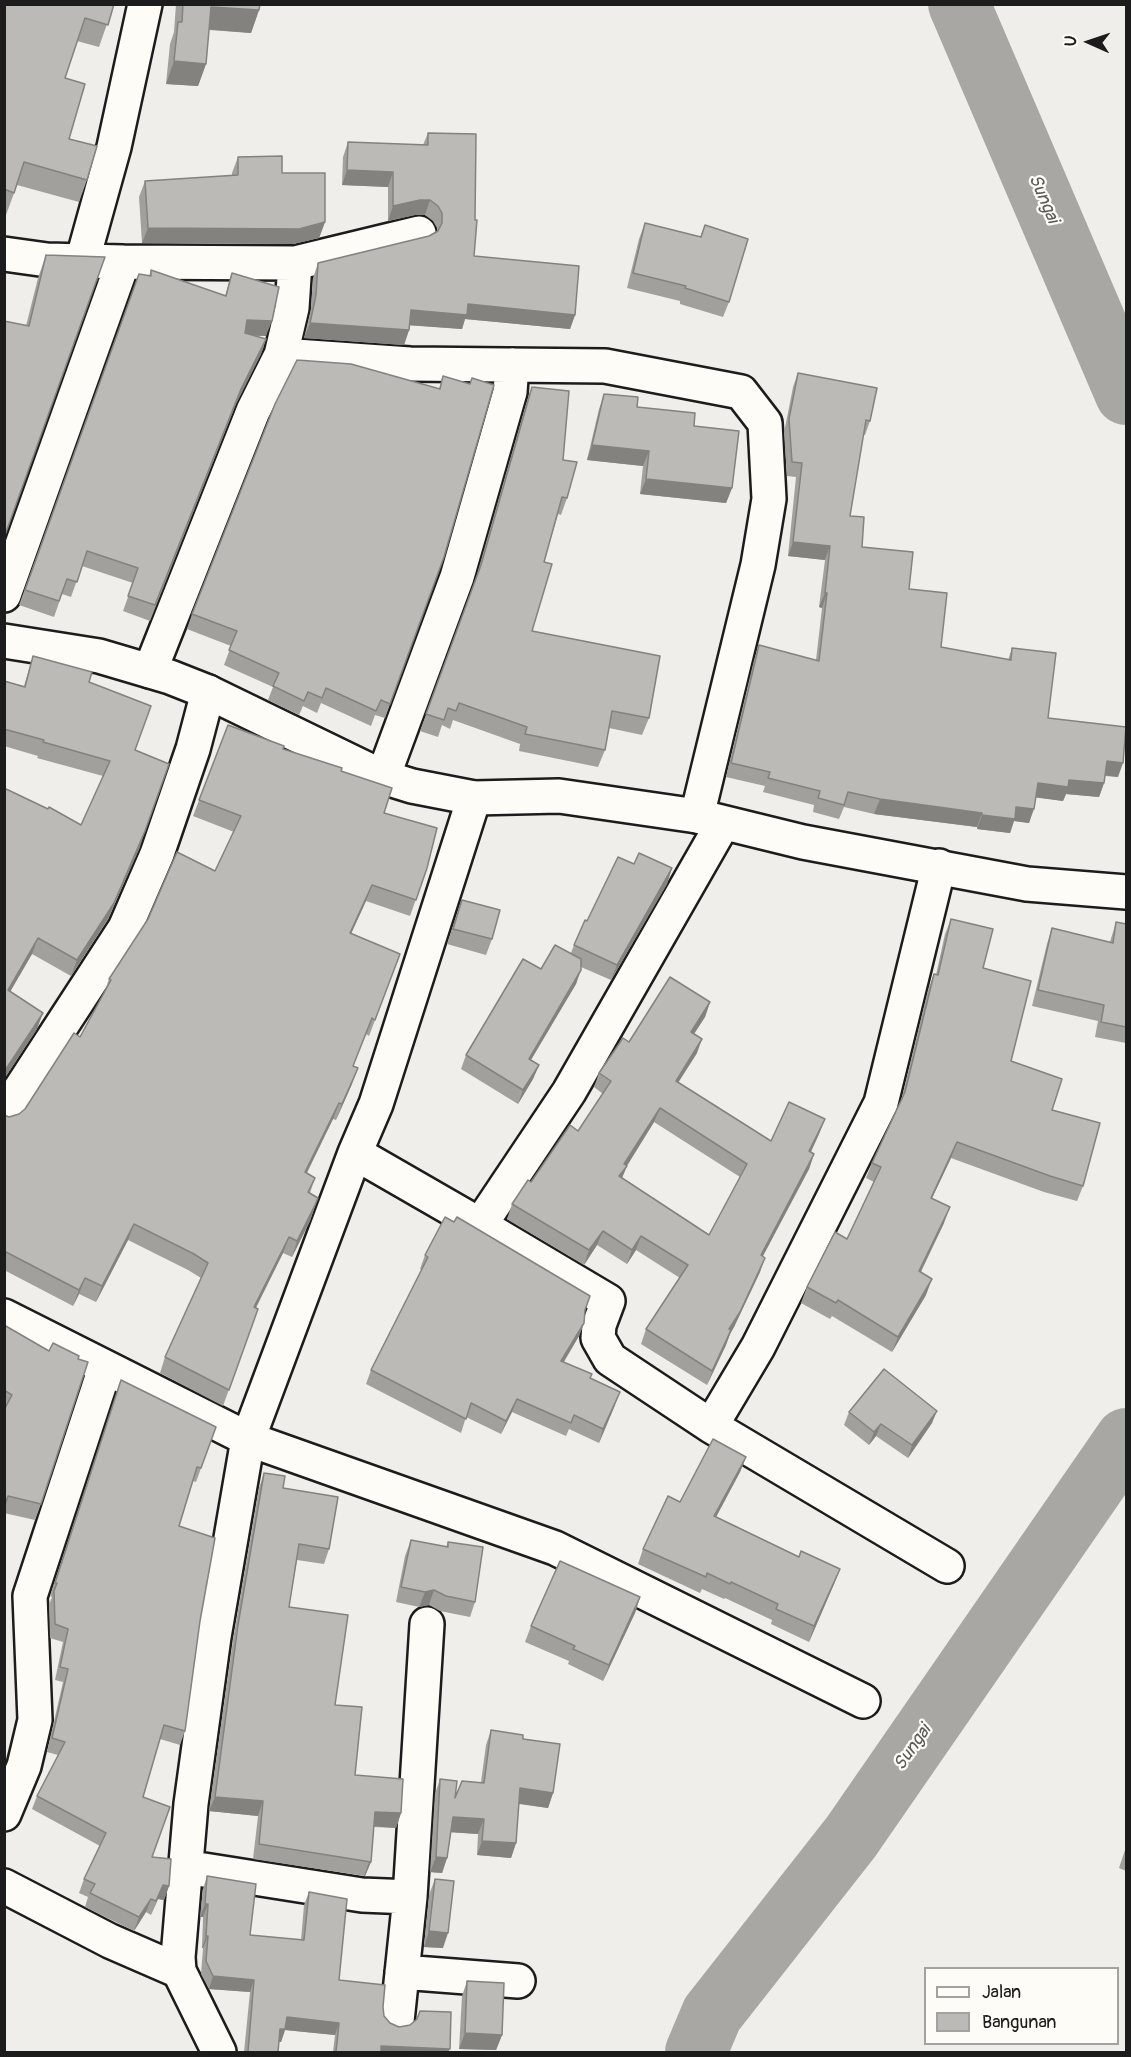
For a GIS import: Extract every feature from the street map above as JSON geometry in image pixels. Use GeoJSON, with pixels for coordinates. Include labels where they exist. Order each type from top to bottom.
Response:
{"type":"FeatureCollection","features":[{"type":"Feature","properties":{"kind":"main road"},"geometry":{"type":"LineString","coordinates":[[82,262],[114,147],[145,4]]}},
{"type":"Feature","properties":{"kind":"main road"},"geometry":{"type":"LineString","coordinates":[[4,254],[82,262],[295,263],[419,233]]}},
{"type":"Feature","properties":{"kind":"main road"},"geometry":{"type":"LineString","coordinates":[[4,595],[123,262]]}},
{"type":"Feature","properties":{"kind":"main road"},"geometry":{"type":"LineString","coordinates":[[150,671],[253,411],[281,355],[292,308],[295,263]]}},
{"type":"Feature","properties":{"kind":"main road"},"geometry":{"type":"LineString","coordinates":[[281,355],[410,364],[605,366],[741,392],[765,423],[769,499],[710,820],[569,1092],[480,1225]]}},
{"type":"Feature","properties":{"kind":"main road"},"geometry":{"type":"LineString","coordinates":[[383,777],[457,578],[510,392],[513,365]]}},
{"type":"Feature","properties":{"kind":"main road"},"geometry":{"type":"LineString","coordinates":[[6,645],[99,656],[150,671],[208,692],[383,777],[412,786],[474,798],[559,796],[710,820],[802,842],[1027,884],[1126,892]]}},
{"type":"Feature","properties":{"kind":"main road"},"geometry":{"type":"LineString","coordinates":[[4,1114],[125,928],[157,854],[193,749],[208,692]]}},
{"type":"Feature","properties":{"kind":"main road"},"geometry":{"type":"LineString","coordinates":[[219,2052],[179,1971],[178,1957],[191,1803],[211,1661],[248,1439],[355,1153],[376,1104],[474,798]]}},
{"type":"Feature","properties":{"kind":"main road"},"geometry":{"type":"LineString","coordinates":[[711,1426],[758,1347],[881,1102],[939,866]]}},
{"type":"Feature","properties":{"kind":"main road"},"geometry":{"type":"LineString","coordinates":[[355,1153],[608,1300],[599,1325],[598,1338],[610,1359],[711,1426],[947,1566]]}},
{"type":"Feature","properties":{"kind":"main road"},"geometry":{"type":"LineString","coordinates":[[4,1316],[248,1439],[555,1548],[863,1701]]}},
{"type":"Feature","properties":{"kind":"main road"},"geometry":{"type":"LineString","coordinates":[[4,1814],[24,1766],[35,1720],[30,1596],[105,1368]]}},
{"type":"Feature","properties":{"kind":"main road"},"geometry":{"type":"LineString","coordinates":[[397,2021],[410,1897],[427,1624]]}},
{"type":"Feature","properties":{"kind":"main road"},"geometry":{"type":"LineString","coordinates":[[185,1867],[362,1895],[410,1897]]}},
{"type":"Feature","properties":{"kind":"main road"},"geometry":{"type":"LineString","coordinates":[[4,1886],[110,1941],[179,1971]]}},
{"type":"Feature","properties":{"kind":"main road"},"geometry":{"type":"LineString","coordinates":[[402,1972],[518,1981]]}},
{"type":"Feature","properties":{"kind":"building"},"geometry":{"type":"Polygon","coordinates":[[[4,4],[114,4],[108,25],[85,18],[65,78],[85,84],[69,139],[97,146],[87,180],[24,162],[14,193],[4,189],[4,4]]]}},
{"type":"Feature","properties":{"kind":"building"},"geometry":{"type":"Polygon","coordinates":[[[183,4],[260,4],[259,10],[211,7],[206,64],[174,61],[178,22],[182,22],[183,4]]]}},
{"type":"Feature","properties":{"kind":"building"},"geometry":{"type":"Polygon","coordinates":[[[428,133],[476,134],[475,220],[477,220],[474,256],[579,266],[575,315],[468,304],[467,315],[411,310],[409,330],[310,323],[316,295],[318,263],[429,236],[438,231],[442,223],[442,213],[438,206],[430,200],[393,206],[393,172],[347,170],[348,142],[428,145],[428,133]]]}},
{"type":"Feature","properties":{"kind":"building"},"geometry":{"type":"Polygon","coordinates":[[[282,156],[282,173],[325,173],[325,222],[299,229],[148,228],[145,181],[238,175],[238,157],[282,156]]]}},
{"type":"Feature","properties":{"kind":"building"},"geometry":{"type":"Polygon","coordinates":[[[645,223],[701,237],[705,225],[748,239],[729,302],[685,288],[686,286],[633,273],[645,223]]]}},
{"type":"Feature","properties":{"kind":"building"},"geometry":{"type":"Polygon","coordinates":[[[46,255],[105,257],[4,538],[4,321],[29,326],[46,255]]]}},
{"type":"Feature","properties":{"kind":"building"},"geometry":{"type":"Polygon","coordinates":[[[151,270],[226,296],[232,273],[279,287],[272,321],[247,320],[245,333],[266,339],[241,389],[155,605],[128,596],[138,568],[87,551],[77,582],[67,579],[59,601],[25,590],[139,274],[151,276],[151,270]]]}},
{"type":"Feature","properties":{"kind":"building"},"geometry":{"type":"Polygon","coordinates":[[[297,360],[351,364],[440,389],[443,376],[470,384],[472,378],[494,385],[444,557],[390,704],[381,700],[376,711],[326,688],[322,698],[308,692],[304,701],[273,686],[279,673],[229,650],[237,631],[192,614],[275,404],[297,360]]]}},
{"type":"Feature","properties":{"kind":"building"},"geometry":{"type":"Polygon","coordinates":[[[798,373],[877,388],[870,421],[866,420],[850,516],[864,517],[862,547],[913,552],[909,589],[947,593],[941,647],[1011,660],[1012,648],[1056,653],[1048,718],[1126,727],[1123,763],[1107,761],[1104,783],[1069,780],[1068,787],[1038,783],[1034,809],[1016,807],[1015,819],[880,799],[848,792],[844,805],[818,798],[820,791],[768,778],[770,772],[731,763],[759,645],[819,661],[830,546],[793,542],[802,463],[792,462],[789,419],[798,373]]]}},
{"type":"Feature","properties":{"kind":"building"},"geometry":{"type":"Polygon","coordinates":[[[532,387],[569,391],[563,460],[577,462],[567,498],[562,497],[544,562],[552,564],[532,631],[660,656],[649,718],[612,711],[605,750],[525,734],[527,727],[459,703],[456,711],[448,708],[444,720],[426,714],[481,565],[532,387]]]}},
{"type":"Feature","properties":{"kind":"building"},"geometry":{"type":"Polygon","coordinates":[[[604,394],[638,397],[637,407],[695,413],[694,426],[739,431],[732,488],[646,479],[649,451],[592,445],[604,394]]]}},
{"type":"Feature","properties":{"kind":"building"},"geometry":{"type":"Polygon","coordinates":[[[33,656],[92,672],[89,682],[151,706],[135,750],[169,764],[145,831],[114,903],[77,960],[38,938],[8,990],[43,1013],[4,1072],[4,788],[48,809],[49,807],[81,825],[110,761],[4,729],[4,681],[25,687],[33,656]]]}},
{"type":"Feature","properties":{"kind":"building"},"geometry":{"type":"Polygon","coordinates":[[[228,725],[284,746],[283,749],[342,768],[341,771],[392,788],[384,813],[437,828],[416,900],[372,885],[350,933],[400,954],[375,1020],[372,1018],[353,1066],[358,1068],[342,1104],[339,1103],[305,1172],[315,1178],[308,1192],[318,1198],[297,1241],[289,1237],[254,1307],[258,1309],[229,1390],[165,1357],[208,1263],[194,1254],[134,1224],[102,1286],[85,1278],[79,1290],[4,1251],[4,1115],[9,1117],[25,1109],[74,1033],[80,1037],[111,980],[109,979],[148,919],[177,852],[215,871],[241,816],[199,800],[228,725]]]}},
{"type":"Feature","properties":{"kind":"building"},"geometry":{"type":"Polygon","coordinates":[[[639,853],[672,868],[617,965],[574,945],[618,857],[634,864],[639,853]]]}},
{"type":"Feature","properties":{"kind":"building"},"geometry":{"type":"Polygon","coordinates":[[[462,900],[500,910],[492,939],[453,929],[462,900]]]}},
{"type":"Feature","properties":{"kind":"building"},"geometry":{"type":"Polygon","coordinates":[[[951,919],[993,929],[983,968],[1031,981],[1011,1061],[1062,1079],[1052,1110],[1100,1123],[1083,1186],[957,1142],[931,1198],[950,1207],[919,1271],[932,1279],[898,1337],[838,1300],[836,1303],[807,1287],[835,1232],[847,1239],[881,1167],[872,1163],[905,1092],[934,974],[938,975],[951,919]]]}},
{"type":"Feature","properties":{"kind":"building"},"geometry":{"type":"Polygon","coordinates":[[[1116,922],[1126,924],[1126,1027],[1101,1022],[1104,1005],[1038,990],[1052,928],[1113,943],[1116,922]]]}},
{"type":"Feature","properties":{"kind":"building"},"geometry":{"type":"Polygon","coordinates":[[[555,945],[581,959],[581,970],[529,1059],[539,1065],[523,1090],[466,1055],[523,959],[541,969],[555,945]]]}},
{"type":"Feature","properties":{"kind":"building"},"geometry":{"type":"Polygon","coordinates":[[[670,977],[710,1002],[691,1032],[702,1039],[676,1081],[771,1141],[789,1102],[825,1119],[809,1151],[814,1154],[761,1255],[765,1258],[740,1312],[729,1329],[731,1330],[712,1371],[646,1329],[688,1265],[641,1236],[632,1250],[603,1231],[589,1250],[512,1204],[528,1180],[531,1182],[570,1125],[578,1131],[611,1081],[599,1073],[623,1038],[629,1042],[670,977]],[[660,1108],[624,1164],[627,1166],[619,1176],[709,1235],[747,1164],[660,1108]]]}},
{"type":"Feature","properties":{"kind":"building"},"geometry":{"type":"Polygon","coordinates":[[[445,1217],[454,1222],[457,1217],[590,1296],[585,1310],[584,1323],[561,1361],[592,1374],[590,1378],[620,1392],[603,1429],[574,1415],[571,1423],[517,1399],[506,1421],[471,1403],[466,1419],[371,1370],[428,1257],[425,1255],[445,1217]]]}},
{"type":"Feature","properties":{"kind":"building"},"geometry":{"type":"Polygon","coordinates":[[[4,1325],[49,1351],[53,1343],[79,1356],[78,1359],[88,1362],[41,1504],[8,1496],[4,1508],[4,1410],[12,1395],[4,1390],[4,1325]]]}},
{"type":"Feature","properties":{"kind":"building"},"geometry":{"type":"Polygon","coordinates":[[[884,1369],[937,1411],[912,1445],[881,1424],[874,1432],[849,1412],[884,1369]]]}},
{"type":"Feature","properties":{"kind":"building"},"geometry":{"type":"Polygon","coordinates":[[[121,1380],[216,1427],[201,1468],[197,1467],[179,1526],[215,1538],[200,1621],[185,1731],[164,1725],[143,1797],[170,1807],[152,1857],[171,1859],[169,1886],[163,1885],[156,1901],[151,1899],[139,1917],[90,1893],[95,1884],[84,1879],[106,1833],[37,1796],[65,1742],[52,1738],[68,1669],[60,1667],[68,1629],[55,1624],[54,1591],[57,1583],[55,1583],[121,1380]]]}},
{"type":"Feature","properties":{"kind":"building"},"geometry":{"type":"Polygon","coordinates":[[[713,1439],[746,1457],[714,1516],[799,1557],[801,1551],[840,1569],[814,1626],[776,1609],[778,1604],[731,1582],[730,1584],[707,1573],[706,1577],[643,1549],[668,1496],[680,1502],[713,1439]]]}},
{"type":"Feature","properties":{"kind":"building"},"geometry":{"type":"Polygon","coordinates":[[[264,1473],[285,1476],[283,1488],[338,1497],[329,1549],[299,1544],[289,1607],[348,1615],[335,1705],[362,1707],[355,1775],[403,1779],[401,1813],[375,1812],[371,1862],[259,1844],[263,1801],[215,1797],[238,1625],[264,1473]]]}},
{"type":"Feature","properties":{"kind":"building"},"geometry":{"type":"Polygon","coordinates":[[[411,1540],[448,1547],[448,1542],[483,1547],[475,1602],[446,1596],[434,1590],[425,1592],[401,1587],[411,1540]]]}},
{"type":"Feature","properties":{"kind":"building"},"geometry":{"type":"Polygon","coordinates":[[[560,1561],[640,1597],[609,1665],[531,1626],[560,1561]]]}},
{"type":"Feature","properties":{"kind":"building"},"geometry":{"type":"Polygon","coordinates":[[[491,1730],[523,1735],[523,1739],[560,1744],[553,1793],[520,1788],[516,1843],[482,1841],[484,1819],[453,1817],[447,1858],[436,1857],[440,1779],[457,1781],[455,1798],[462,1781],[484,1783],[491,1730]]]}},
{"type":"Feature","properties":{"kind":"building"},"geometry":{"type":"Polygon","coordinates":[[[207,1876],[256,1884],[250,1935],[304,1940],[309,1892],[347,1899],[339,1980],[385,1985],[384,2016],[390,2023],[399,2027],[410,2025],[417,2019],[420,2011],[451,2012],[450,2049],[381,2046],[381,2052],[336,2052],[339,2023],[287,2017],[285,2029],[280,2029],[278,2052],[248,2052],[254,1980],[213,1976],[206,1961],[207,1876]]]}},
{"type":"Feature","properties":{"kind":"building"},"geometry":{"type":"Polygon","coordinates":[[[435,1879],[454,1881],[448,1933],[429,1931],[435,1879]]]}},
{"type":"Feature","properties":{"kind":"building"},"geometry":{"type":"Polygon","coordinates":[[[467,1981],[504,1983],[502,2035],[465,2033],[467,1981]]]}},
{"type":"Feature","properties":{"kind":"waterway","name":"Sungai"},"geometry":{"type":"LineString","coordinates":[[959,4],[1126,394]]}},
{"type":"Feature","properties":{"kind":"waterway","name":"Sungai"},"geometry":{"type":"LineString","coordinates":[[696,2052],[712,2014],[851,1837],[1126,1439]]}}]}
